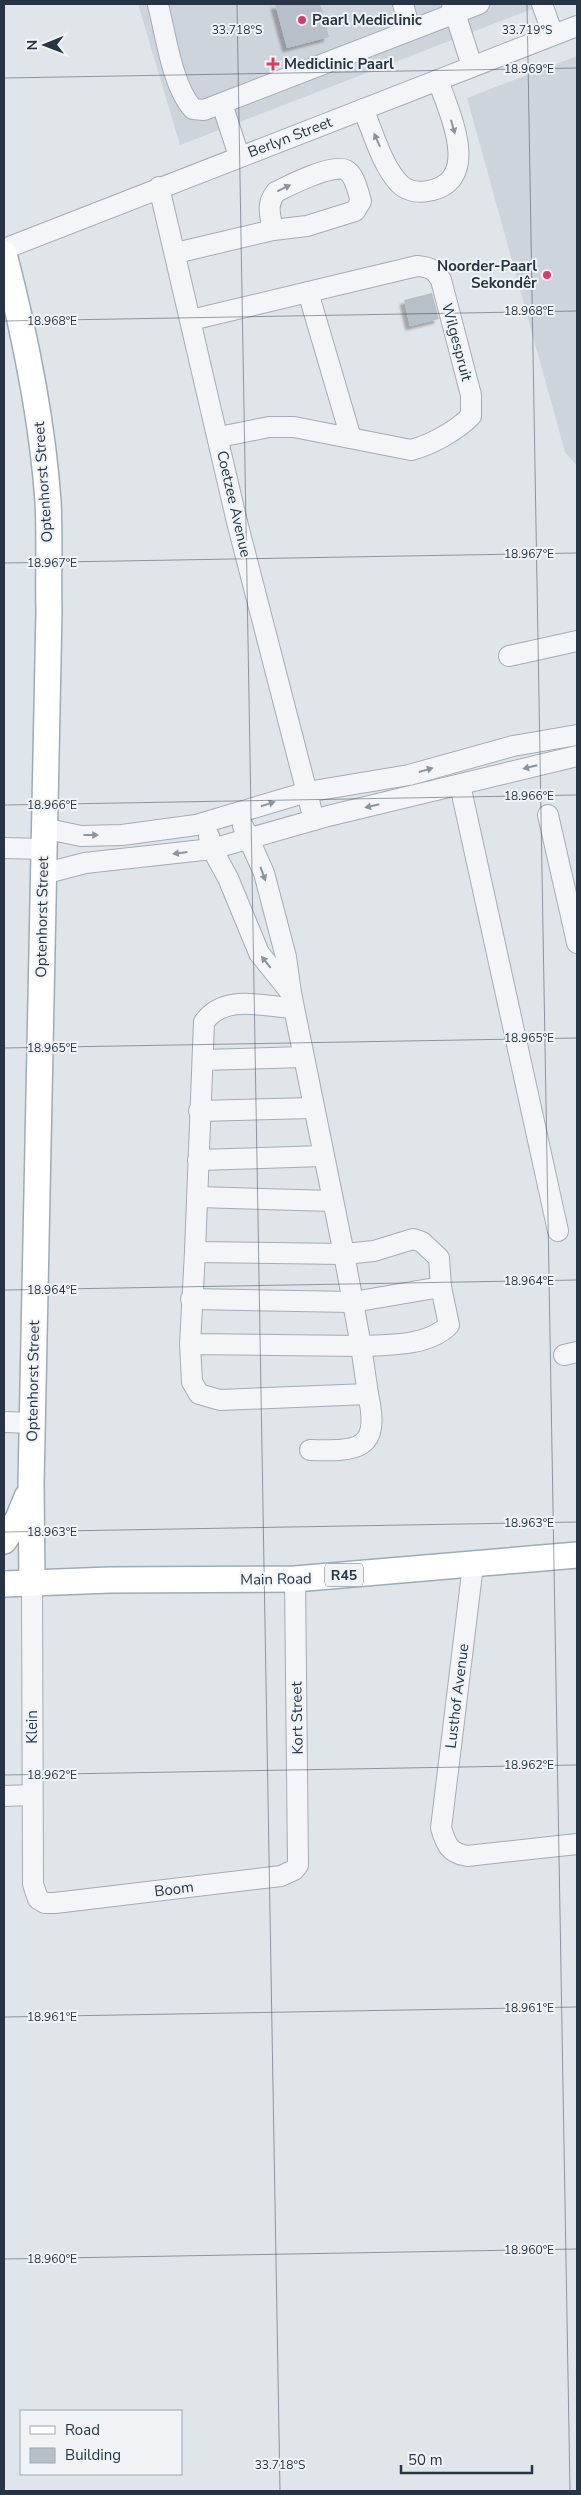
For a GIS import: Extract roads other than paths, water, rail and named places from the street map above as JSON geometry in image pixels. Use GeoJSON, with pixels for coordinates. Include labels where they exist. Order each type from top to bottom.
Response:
{"type":"FeatureCollection","features":[{"type":"Feature","properties":{"kind":"main road","name":"Optenhorst Street"},"geometry":{"type":"LineString","coordinates":[[4,254],[25,333],[40,420],[48,502],[49,611],[32,1423],[32,1584]]}},
{"type":"Feature","properties":{"kind":"main road"},"geometry":{"type":"LineString","coordinates":[[4,1540],[18,1518],[31,1484]]}},
{"type":"Feature","properties":{"kind":"main road","name":"Main Road"},"geometry":{"type":"LineString","coordinates":[[4,1584],[110,1580],[295,1579],[577,1555]]}},
{"type":"Feature","properties":{"kind":"street"},"geometry":{"type":"LineString","coordinates":[[403,4],[410,30]]}},
{"type":"Feature","properties":{"kind":"street"},"geometry":{"type":"LineString","coordinates":[[158,5],[179,86],[186,101],[193,109],[204,110],[410,30],[453,8],[479,4]]}},
{"type":"Feature","properties":{"kind":"street"},"geometry":{"type":"LineString","coordinates":[[542,4],[553,35]]}},
{"type":"Feature","properties":{"kind":"street"},"geometry":{"type":"LineString","coordinates":[[453,8],[472,66]]}},
{"type":"Feature","properties":{"kind":"street","name":"Berlyn Street"},"geometry":{"type":"LineString","coordinates":[[4,249],[577,26]]}},
{"type":"Feature","properties":{"kind":"street"},"geometry":{"type":"LineString","coordinates":[[363,109],[398,182],[406,189],[419,192],[435,190],[449,182],[457,172],[459,151],[438,80]]}},
{"type":"Feature","properties":{"kind":"street"},"geometry":{"type":"LineString","coordinates":[[222,104],[239,156]]}},
{"type":"Feature","properties":{"kind":"street","name":"Coetzee Avenue"},"geometry":{"type":"LineString","coordinates":[[160,187],[237,522],[314,820]]}},
{"type":"Feature","properties":{"kind":"street"},"geometry":{"type":"LineString","coordinates":[[176,252],[273,230]]}},
{"type":"Feature","properties":{"kind":"street","name":"Wilgespruit"},"geometry":{"type":"LineString","coordinates":[[191,320],[417,266],[431,268],[441,280],[471,395],[471,416],[464,423],[429,443],[411,450],[294,427],[280,426],[219,437]]}},
{"type":"Feature","properties":{"kind":"street"},"geometry":{"type":"LineString","coordinates":[[308,292],[352,438]]}},
{"type":"Feature","properties":{"kind":"street"},"geometry":{"type":"LineString","coordinates":[[509,656],[577,640]]}},
{"type":"Feature","properties":{"kind":"street"},"geometry":{"type":"LineString","coordinates":[[4,848],[44,838],[122,835],[205,822],[307,792],[409,775],[513,746],[577,735]]}},
{"type":"Feature","properties":{"kind":"street"},"geometry":{"type":"LineString","coordinates":[[43,874],[85,863],[212,849],[314,820],[577,756]]}},
{"type":"Feature","properties":{"kind":"street"},"geometry":{"type":"LineString","coordinates":[[460,784],[558,1231]]}},
{"type":"Feature","properties":{"kind":"street"},"geometry":{"type":"LineString","coordinates":[[238,812],[247,839],[264,872],[286,957],[292,1000],[344,1254],[373,1414],[371,1433],[365,1443],[353,1450],[310,1450]]}},
{"type":"Feature","properties":{"kind":"street"},"geometry":{"type":"LineString","coordinates":[[548,814],[575,919],[577,943]]}},
{"type":"Feature","properties":{"kind":"street"},"geometry":{"type":"LineString","coordinates":[[205,822],[212,849],[228,878],[259,953],[292,1000]]}},
{"type":"Feature","properties":{"kind":"street"},"geometry":{"type":"LineString","coordinates":[[292,1000],[227,1004],[210,1013],[204,1022],[199,1111],[195,1252],[191,1299],[190,1344],[192,1382],[199,1394],[220,1400],[368,1394]]}},
{"type":"Feature","properties":{"kind":"street"},"geometry":{"type":"LineString","coordinates":[[202,1060],[303,1057]]}},
{"type":"Feature","properties":{"kind":"street"},"geometry":{"type":"LineString","coordinates":[[199,1111],[313,1108]]}},
{"type":"Feature","properties":{"kind":"street"},"geometry":{"type":"LineString","coordinates":[[198,1160],[323,1156]]}},
{"type":"Feature","properties":{"kind":"street"},"geometry":{"type":"LineString","coordinates":[[197,1198],[333,1201]]}},
{"type":"Feature","properties":{"kind":"street"},"geometry":{"type":"LineString","coordinates":[[190,1344],[361,1346],[405,1343],[443,1331],[449,1325],[441,1287],[439,1258],[422,1242],[413,1239],[374,1251],[344,1254],[195,1252]]}},
{"type":"Feature","properties":{"kind":"street"},"geometry":{"type":"LineString","coordinates":[[191,1299],[353,1302],[441,1287]]}},
{"type":"Feature","properties":{"kind":"street"},"geometry":{"type":"LineString","coordinates":[[4,1422],[32,1423]]}},
{"type":"Feature","properties":{"kind":"street","name":"Lusthof Avenue"},"geometry":{"type":"LineString","coordinates":[[473,1565],[441,1828],[450,1850],[467,1856],[577,1844]]}},
{"type":"Feature","properties":{"kind":"street","name":"Kort Street"},"geometry":{"type":"LineString","coordinates":[[295,1579],[300,1856]]}},
{"type":"Feature","properties":{"kind":"street","name":"Klein"},"geometry":{"type":"LineString","coordinates":[[32,1584],[32,1884],[38,1899]]}},
{"type":"Feature","properties":{"kind":"street"},"geometry":{"type":"LineString","coordinates":[[4,1796],[32,1795]]}},
{"type":"Feature","properties":{"kind":"street","name":"Boom"},"geometry":{"type":"LineString","coordinates":[[38,1899],[45,1903],[55,1903],[282,1876],[294,1870],[300,1856]]}},
{"type":"Feature","properties":{"kind":"place","name":"Paarl Mediclinic"},"geometry":{"type":"Point","coordinates":[302,20]}},
{"type":"Feature","properties":{"kind":"place","name":"Mediclinic Paarl"},"geometry":{"type":"Point","coordinates":[273,64]}},
{"type":"Feature","properties":{"kind":"place","name":"Noorder-Paarl Sekondêr"},"geometry":{"type":"Point","coordinates":[547,275]}}]}
